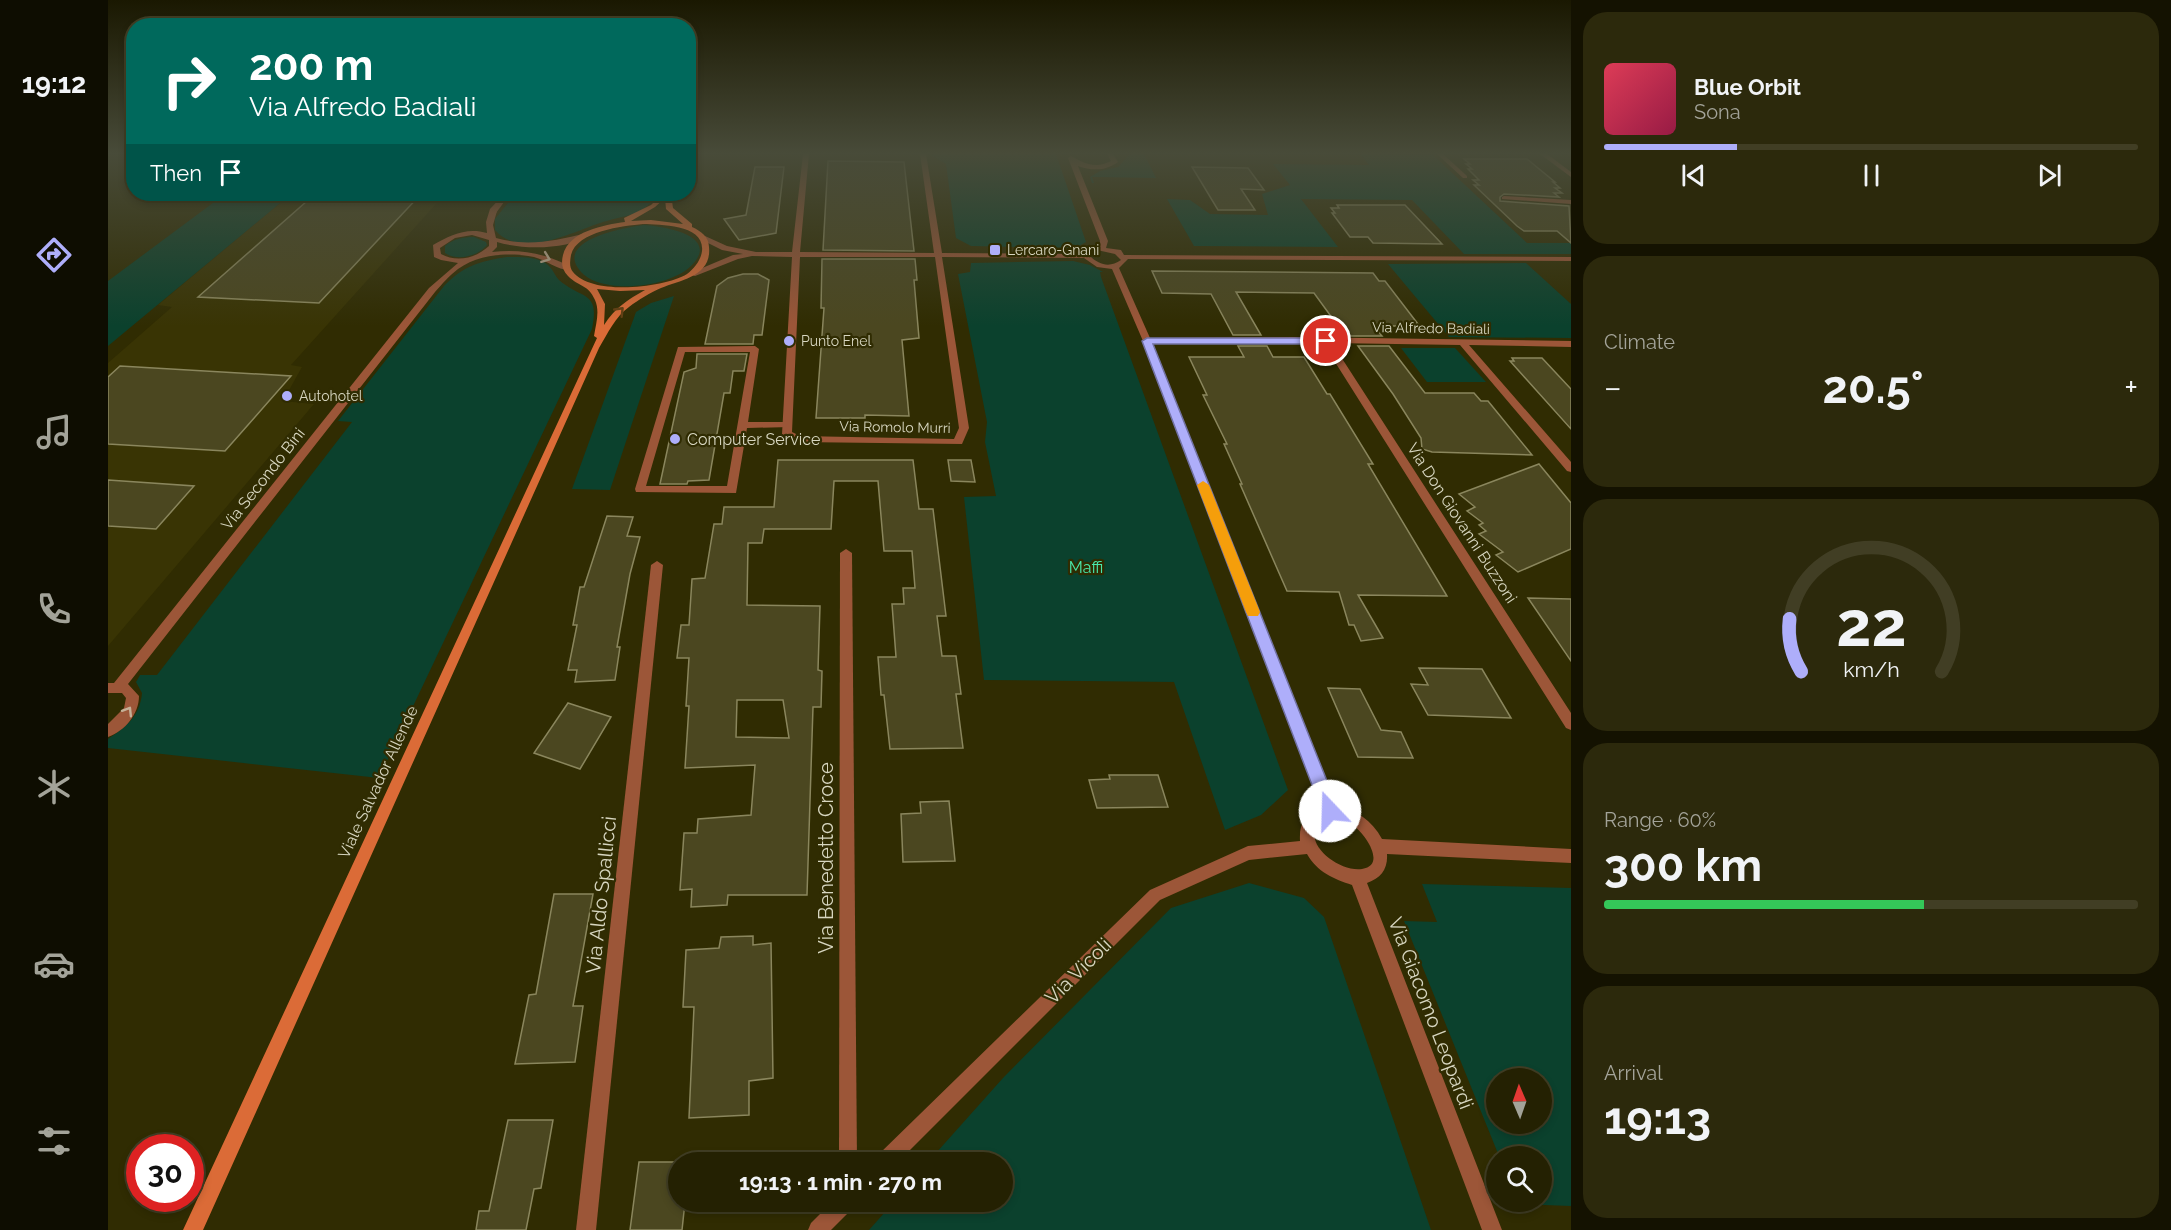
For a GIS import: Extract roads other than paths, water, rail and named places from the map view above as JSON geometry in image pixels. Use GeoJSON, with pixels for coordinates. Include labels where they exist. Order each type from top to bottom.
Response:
{"type":"FeatureCollection","features":[{"type":"Feature","properties":{"kind":"main road"},"geometry":{"type":"LineString","coordinates":[[643,211],[623,223],[586,235],[572,245],[565,256],[566,268],[579,280],[590,285],[634,288],[657,287],[692,274],[704,258],[707,248],[705,238],[671,211]]}},
{"type":"Feature","properties":{"kind":"main road"},"geometry":{"type":"LineString","coordinates":[[623,223],[662,223],[695,230]]}},
{"type":"Feature","properties":{"kind":"main road","name":"Viale Salvador Allende"},"geometry":{"type":"LineString","coordinates":[[590,285],[601,299],[604,308],[595,348]]}},
{"type":"Feature","properties":{"kind":"main road","name":"Viale Salvador Allende"},"geometry":{"type":"LineString","coordinates":[[193,1230],[595,348],[616,313],[628,303],[657,287]]}},
{"type":"Feature","properties":{"kind":"street"},"geometry":{"type":"LineString","coordinates":[[453,236],[474,226],[493,211]]}},
{"type":"Feature","properties":{"kind":"street"},"geometry":{"type":"LineString","coordinates":[[480,256],[493,247],[493,239],[488,226],[494,211]]}},
{"type":"Feature","properties":{"kind":"street"},"geometry":{"type":"LineString","coordinates":[[743,425],[787,425],[800,211]]}},
{"type":"Feature","properties":{"kind":"street"},"geometry":{"type":"LineString","coordinates":[[932,211],[938,255]]}},
{"type":"Feature","properties":{"kind":"street"},"geometry":{"type":"LineString","coordinates":[[1093,211],[1104,241],[1102,248]]}},
{"type":"Feature","properties":{"kind":"street"},"geometry":{"type":"LineString","coordinates":[[453,236],[482,234],[513,244],[538,246],[558,244],[586,235]]}},
{"type":"Feature","properties":{"kind":"street","name":"Via Secondo Bini"},"geometry":{"type":"LineString","coordinates":[[432,290],[442,268],[441,258],[435,251],[436,247],[453,236]]}},
{"type":"Feature","properties":{"kind":"street"},"geometry":{"type":"LineString","coordinates":[[705,238],[725,248],[756,254]]}},
{"type":"Feature","properties":{"kind":"street"},"geometry":{"type":"LineString","coordinates":[[1086,256],[1088,251],[1102,248],[1118,252],[1124,257],[1571,259]]}},
{"type":"Feature","properties":{"kind":"street"},"geometry":{"type":"LineString","coordinates":[[441,258],[458,261],[506,252],[541,255],[566,268]]}},
{"type":"Feature","properties":{"kind":"street"},"geometry":{"type":"LineString","coordinates":[[692,274],[736,256],[756,254],[1086,256],[1096,265],[1115,267],[1124,263],[1124,257]]}},
{"type":"Feature","properties":{"kind":"street","name":"Via Romolo Murri"},"geometry":{"type":"LineString","coordinates":[[787,425],[787,434],[798,439],[958,442],[964,428],[938,255]]}},
{"type":"Feature","properties":{"kind":"street","name":"Via Secondo Bini"},"geometry":{"type":"LineString","coordinates":[[113,687],[432,290],[456,267],[480,256]]}},
{"type":"Feature","properties":{"kind":"street"},"geometry":{"type":"LineString","coordinates":[[1115,267],[1147,341],[1330,811]]}},
{"type":"Feature","properties":{"kind":"street","name":"Via Alfredo Badiali"},"geometry":{"type":"LineString","coordinates":[[1147,341],[1571,344]]}},
{"type":"Feature","properties":{"kind":"street","name":"Via Don Giovanni Buzzoni"},"geometry":{"type":"LineString","coordinates":[[1326,341],[1571,724]]}},
{"type":"Feature","properties":{"kind":"street"},"geometry":{"type":"LineString","coordinates":[[1462,342],[1571,469]]}},
{"type":"Feature","properties":{"kind":"street"},"geometry":{"type":"LineString","coordinates":[[681,349],[755,349],[743,425],[732,490],[640,489],[681,349]]}},
{"type":"Feature","properties":{"kind":"street","name":"Via Benedetto Croce"},"geometry":{"type":"LineString","coordinates":[[846,553],[848,1152]]}},
{"type":"Feature","properties":{"kind":"street","name":"Via Aldo Spallicci"},"geometry":{"type":"LineString","coordinates":[[586,1230],[657,565]]}},
{"type":"Feature","properties":{"kind":"street"},"geometry":{"type":"LineString","coordinates":[[108,731],[126,717],[134,702],[130,692],[113,687]]}},
{"type":"Feature","properties":{"kind":"street"},"geometry":{"type":"LineString","coordinates":[[1330,811],[1350,816],[1361,822],[1379,846],[1380,863],[1375,870],[1367,876],[1344,875],[1320,861],[1310,848],[1306,838],[1306,828],[1310,819],[1317,813],[1330,811]]}},
{"type":"Feature","properties":{"kind":"street"},"geometry":{"type":"LineString","coordinates":[[1379,846],[1571,856]]}},
{"type":"Feature","properties":{"kind":"street","name":"Via Vicoli"},"geometry":{"type":"LineString","coordinates":[[895,1152],[1155,895],[1248,853],[1310,848]]}},
{"type":"Feature","properties":{"kind":"street","name":"Via Giacomo Leopardi"},"geometry":{"type":"LineString","coordinates":[[1357,877],[1492,1230]]}},
{"type":"Feature","properties":{"kind":"street"},"geometry":{"type":"LineString","coordinates":[[818,1230],[835,1212]]}},
{"type":"Feature","properties":{"kind":"place","name":"Lercaro-Gnani"},"geometry":{"type":"Point","coordinates":[995,250]}},
{"type":"Feature","properties":{"kind":"place","name":"Punto Enel"},"geometry":{"type":"Point","coordinates":[789,341]}},
{"type":"Feature","properties":{"kind":"place","name":"Autohotel"},"geometry":{"type":"Point","coordinates":[287,396]}},
{"type":"Feature","properties":{"kind":"place","name":"Computer Service"},"geometry":{"type":"Point","coordinates":[675,439]}},
{"type":"Feature","properties":{"kind":"park label","name":"Maffi"},"geometry":{"type":"Point","coordinates":[1086,567]}}]}
